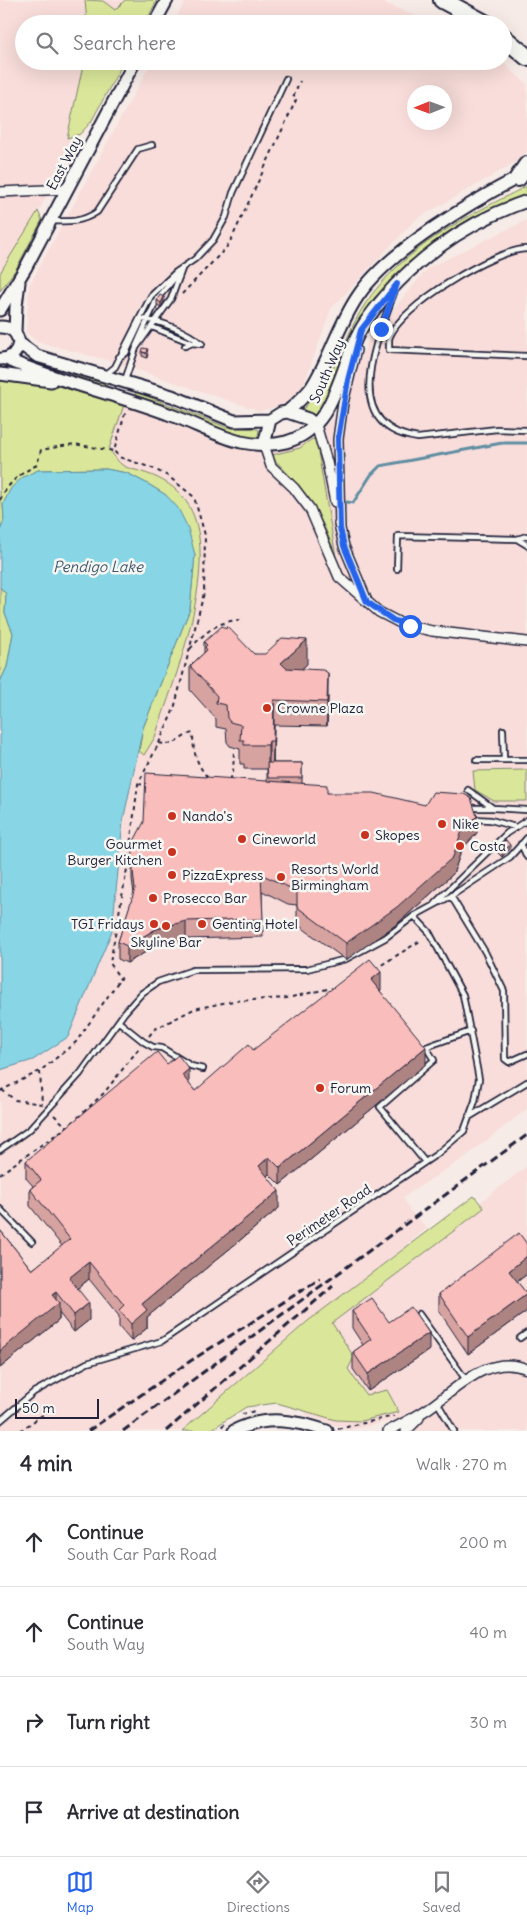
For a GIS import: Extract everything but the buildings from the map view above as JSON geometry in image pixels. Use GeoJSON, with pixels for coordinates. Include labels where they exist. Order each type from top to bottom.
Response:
{"type":"FeatureCollection","features":[{"type":"Feature","properties":{"kind":"highway"},"geometry":{"type":"LineString","coordinates":[[442,0],[470,15]]}},
{"type":"Feature","properties":{"kind":"highway"},"geometry":{"type":"LineString","coordinates":[[512,45],[527,57]]}},
{"type":"Feature","properties":{"kind":"street"},"geometry":{"type":"LineString","coordinates":[[159,15],[167,0]]}},
{"type":"Feature","properties":{"kind":"street","name":"East Way"},"geometry":{"type":"LineString","coordinates":[[0,310],[20,278],[130,70]]}},
{"type":"Feature","properties":{"kind":"street","name":"South Way"},"geometry":{"type":"LineString","coordinates":[[19,344],[37,356],[172,396],[234,421],[270,420],[281,413],[287,412],[311,388],[349,310],[358,295],[380,271],[418,239],[524,172]]}},
{"type":"Feature","properties":{"kind":"street"},"geometry":{"type":"LineString","coordinates":[[0,192],[67,190]]}},
{"type":"Feature","properties":{"kind":"street","name":"South Way"},"geometry":{"type":"LineString","coordinates":[[3,359],[77,385],[170,414],[217,435],[240,442],[264,445],[288,442],[298,438],[316,425],[330,407],[344,366],[361,330],[397,284],[426,257],[463,231],[494,214],[527,201]]}},
{"type":"Feature","properties":{"kind":"street"},"geometry":{"type":"LineString","coordinates":[[0,299],[20,278]]}},
{"type":"Feature","properties":{"kind":"street","name":"East Way"},"geometry":{"type":"LineString","coordinates":[[15,332],[20,278]]}},
{"type":"Feature","properties":{"kind":"street"},"geometry":{"type":"LineString","coordinates":[[0,327],[8,327],[15,332],[19,344],[15,354],[3,359]]}},
{"type":"Feature","properties":{"kind":"street"},"geometry":{"type":"LineString","coordinates":[[340,528],[338,439],[343,403],[361,330]]}},
{"type":"Feature","properties":{"kind":"street"},"geometry":{"type":"LineString","coordinates":[[0,374],[77,385]]}},
{"type":"Feature","properties":{"kind":"street"},"geometry":{"type":"LineString","coordinates":[[287,412],[308,419],[316,425],[327,462],[344,546],[367,602]]}},
{"type":"Feature","properties":{"kind":"street"},"geometry":{"type":"LineString","coordinates":[[270,420],[264,445],[271,466],[294,488],[310,510],[339,578],[367,602],[393,620],[410,626],[527,642]]}},
{"type":"Feature","properties":{"kind":"street"},"geometry":{"type":"LineString","coordinates":[[388,1431],[426,1410],[482,1370],[501,1364],[527,1369]]}},
{"type":"Feature","properties":{"kind":"street"},"geometry":{"type":"LineString","coordinates":[[406,1431],[426,1410]]}},
{"type":"Feature","properties":{"kind":"street"},"geometry":{"type":"LineString","coordinates":[[234,1431],[250,1423],[264,1420],[281,1420],[327,1431]]}},
{"type":"Feature","properties":{"kind":"lane"},"geometry":{"type":"LineString","coordinates":[[114,397],[136,348],[146,320],[157,299],[182,269],[213,240],[226,217],[233,193],[286,79]]}},
{"type":"Feature","properties":{"kind":"lane"},"geometry":{"type":"LineString","coordinates":[[50,221],[73,222],[87,219],[96,212],[138,149],[152,145]]}},
{"type":"Feature","properties":{"kind":"lane"},"geometry":{"type":"LineString","coordinates":[[527,249],[519,249],[486,262],[433,294],[414,308],[400,324],[390,338],[389,350],[527,356]]}},
{"type":"Feature","properties":{"kind":"lane"},"geometry":{"type":"LineString","coordinates":[[136,348],[171,298],[182,269]]}},
{"type":"Feature","properties":{"kind":"lane"},"geometry":{"type":"LineString","coordinates":[[103,375],[115,367],[151,296],[176,272],[182,269]]}},
{"type":"Feature","properties":{"kind":"lane"},"geometry":{"type":"LineString","coordinates":[[397,284],[371,356],[369,395],[373,408],[382,421],[392,430],[407,437],[418,438],[497,429],[527,430]]}},
{"type":"Feature","properties":{"kind":"lane"},"geometry":{"type":"LineString","coordinates":[[120,357],[126,353],[142,319],[156,321],[194,338],[202,344],[192,343],[152,327]]}},
{"type":"Feature","properties":{"kind":"lane"},"geometry":{"type":"LineString","coordinates":[[185,346],[192,343]]}},
{"type":"Feature","properties":{"kind":"lane"},"geometry":{"type":"LineString","coordinates":[[397,568],[398,536],[517,539],[527,536]]}},
{"type":"Feature","properties":{"kind":"lane"},"geometry":{"type":"LineString","coordinates":[[517,539],[527,545]]}},
{"type":"Feature","properties":{"kind":"lane"},"geometry":{"type":"LineString","coordinates":[[504,730],[504,760]]}},
{"type":"Feature","properties":{"kind":"lane"},"geometry":{"type":"LineString","coordinates":[[476,760],[527,760]]}},
{"type":"Feature","properties":{"kind":"lane"},"geometry":{"type":"LineString","coordinates":[[468,790],[493,808]]}},
{"type":"Feature","properties":{"kind":"lane"},"geometry":{"type":"LineString","coordinates":[[463,808],[527,810]]}},
{"type":"Feature","properties":{"kind":"lane"},"geometry":{"type":"LineString","coordinates":[[472,819],[491,820],[515,827]]}},
{"type":"Feature","properties":{"kind":"lane"},"geometry":{"type":"LineString","coordinates":[[430,907],[515,827],[527,820]]}},
{"type":"Feature","properties":{"kind":"lane"},"geometry":{"type":"LineString","coordinates":[[0,1150],[30,1129],[80,1074],[142,993],[169,976],[193,970],[279,971],[307,969],[332,964],[369,948],[414,916],[451,896],[510,857],[527,838]]}},
{"type":"Feature","properties":{"kind":"lane"},"geometry":{"type":"LineString","coordinates":[[521,844],[527,857]]}},
{"type":"Feature","properties":{"kind":"lane"},"geometry":{"type":"LineString","coordinates":[[451,896],[485,952],[504,991],[505,1059],[509,1062],[527,1054]]}},
{"type":"Feature","properties":{"kind":"lane","name":"Perimeter Road"},"geometry":{"type":"LineString","coordinates":[[0,1421],[34,1392],[87,1363],[162,1342],[425,1162],[464,1131],[476,1101],[479,1079],[463,996],[429,932],[414,916]]}},
{"type":"Feature","properties":{"kind":"lane"},"geometry":{"type":"LineString","coordinates":[[119,1022],[144,1042],[153,1047],[162,1048],[191,1066],[203,1069]]}},
{"type":"Feature","properties":{"kind":"lane"},"geometry":{"type":"LineString","coordinates":[[425,1162],[380,1107],[434,1060],[426,1047],[471,1031]]}},
{"type":"Feature","properties":{"kind":"lane"},"geometry":{"type":"LineString","coordinates":[[469,1118],[527,1082]]}},
{"type":"Feature","properties":{"kind":"lane"},"geometry":{"type":"LineString","coordinates":[[0,1209],[32,1242]]}},
{"type":"Feature","properties":{"kind":"lane"},"geometry":{"type":"LineString","coordinates":[[419,1314],[466,1380]]}},
{"type":"Feature","properties":{"kind":"lane"},"geometry":{"type":"LineString","coordinates":[[520,1338],[527,1333]]}},
{"type":"Feature","properties":{"kind":"lane"},"geometry":{"type":"LineString","coordinates":[[437,1402],[454,1431]]}},
{"type":"Feature","properties":{"kind":"path"},"geometry":{"type":"LineString","coordinates":[[0,500],[7,485],[21,473],[37,465],[41,450],[74,444],[114,451]]}},
{"type":"Feature","properties":{"kind":"path"},"geometry":{"type":"LineString","coordinates":[[189,651],[214,626],[228,620],[244,620]]}},
{"type":"Feature","properties":{"kind":"path"},"geometry":{"type":"LineString","coordinates":[[40,1071],[42,1104],[14,1100],[1,1091],[40,1071],[76,1042],[121,978],[110,962],[138,784],[159,743],[176,743],[187,734],[193,733],[193,751],[198,766],[209,780],[214,782]]}},
{"type":"Feature","properties":{"kind":"path"},"geometry":{"type":"LineString","coordinates":[[224,782],[229,781],[233,773],[234,749]]}},
{"type":"Feature","properties":{"kind":"path"},"geometry":{"type":"LineString","coordinates":[[233,773],[237,780]]}},
{"type":"Feature","properties":{"kind":"path"},"geometry":{"type":"LineString","coordinates":[[138,784],[148,785]]}},
{"type":"Feature","properties":{"kind":"path"},"geometry":{"type":"LineString","coordinates":[[126,869],[133,869]]}},
{"type":"Feature","properties":{"kind":"path"},"geometry":{"type":"LineString","coordinates":[[375,969],[420,941]]}},
{"type":"Feature","properties":{"kind":"path"},"geometry":{"type":"LineString","coordinates":[[0,1174],[67,1127],[104,1093],[155,1029],[194,1009],[233,1001],[287,998],[335,988]]}},
{"type":"Feature","properties":{"kind":"path"},"geometry":{"type":"LineString","coordinates":[[54,1115],[67,1127]]}},
{"type":"Feature","properties":{"kind":"path"},"geometry":{"type":"LineString","coordinates":[[20,1431],[48,1412]]}},
{"type":"Feature","properties":{"kind":"shaded area"},"geometry":{"type":"Polygon","coordinates":[[[0,0],[151,0],[143,15],[15,15],[15,70],[113,70],[0,284],[0,0]]]}},
{"type":"Feature","properties":{"kind":"shaded area"},"geometry":{"type":"Polygon","coordinates":[[[186,0],[371,0],[382,2],[413,15],[178,15],[186,0]]]}},
{"type":"Feature","properties":{"kind":"shaded area"},"geometry":{"type":"Polygon","coordinates":[[[147,70],[511,70],[527,84],[527,151],[521,159],[415,220],[331,309],[302,389],[286,404],[260,411],[107,360],[38,342],[26,333],[29,286],[147,70]]]}},
{"type":"Feature","properties":{"kind":"shaded area"},"geometry":{"type":"Polygon","coordinates":[[[527,220],[527,1109],[464,1158],[403,1197],[409,1209],[427,1228],[183,1431],[0,1431],[0,377],[109,398],[232,448],[274,452],[309,440],[334,418],[369,338],[428,268],[527,220]]]}},
{"type":"Feature","properties":{"kind":"shaded area"},"geometry":{"type":"Polygon","coordinates":[[[527,1166],[527,1431],[409,1431],[399,1419],[350,1430],[306,1415],[297,1345],[527,1166]]]}},
{"type":"Feature","properties":{"kind":"green space"},"geometry":{"type":"Polygon","coordinates":[[[85,0],[103,1],[115,10],[125,0],[157,0],[150,15],[86,15],[85,0]]]}},
{"type":"Feature","properties":{"kind":"green space"},"geometry":{"type":"Polygon","coordinates":[[[82,70],[119,70],[91,122],[80,134],[67,138],[82,70]]]}},
{"type":"Feature","properties":{"kind":"green space"},"geometry":{"type":"Polygon","coordinates":[[[527,186],[527,196],[496,207],[467,221],[441,237],[418,255],[397,276],[360,326],[342,360],[327,401],[316,417],[303,409],[326,381],[365,304],[398,266],[438,235],[460,221],[527,186]]]}},
{"type":"Feature","properties":{"kind":"green space"},"geometry":{"type":"Polygon","coordinates":[[[38,211],[42,220],[16,269],[0,291],[0,273],[38,211]]]}},
{"type":"Feature","properties":{"kind":"green space"},"geometry":{"type":"Polygon","coordinates":[[[66,373],[107,384],[105,388],[65,377],[66,373]]]}},
{"type":"Feature","properties":{"kind":"green space"},"geometry":{"type":"Polygon","coordinates":[[[0,377],[79,391],[124,405],[109,449],[124,466],[153,476],[173,487],[181,495],[194,518],[200,547],[199,579],[193,614],[174,682],[155,737],[144,755],[139,751],[143,728],[190,609],[195,554],[166,495],[127,473],[106,469],[38,470],[3,504],[4,520],[0,531],[0,377]]]}},
{"type":"Feature","properties":{"kind":"green space"},"geometry":{"type":"Polygon","coordinates":[[[136,392],[226,427],[257,429],[259,430],[257,440],[231,436],[135,397],[136,392]]]}},
{"type":"Feature","properties":{"kind":"green space"},"geometry":{"type":"Polygon","coordinates":[[[312,439],[316,440],[336,557],[324,527],[311,503],[272,455],[300,448],[312,439]]]}},
{"type":"Feature","properties":{"kind":"green space"},"geometry":{"type":"Polygon","coordinates":[[[0,587],[6,594],[5,613],[13,633],[7,667],[0,682],[0,587]]]}},
{"type":"Feature","properties":{"kind":"green space"},"geometry":{"type":"Polygon","coordinates":[[[527,770],[527,801],[494,801],[475,790],[473,771],[527,770]]]}},
{"type":"Feature","properties":{"kind":"green space"},"geometry":{"type":"Polygon","coordinates":[[[474,1196],[484,1208],[332,1323],[354,1357],[348,1369],[366,1395],[387,1390],[399,1412],[361,1421],[336,1420],[277,1403],[246,1407],[209,1431],[182,1431],[308,1321],[474,1196]]]}},
{"type":"Feature","properties":{"kind":"water","name":"Pendigo Lake"},"geometry":{"type":"Polygon","coordinates":[[[106,469],[127,473],[148,484],[166,495],[178,508],[188,528],[195,555],[190,609],[143,728],[123,821],[112,931],[68,1037],[33,1060],[0,1070],[0,682],[7,667],[13,633],[5,613],[6,594],[0,587],[0,531],[4,520],[3,504],[11,488],[23,477],[38,470],[106,469]]]}},
{"type":"Feature","properties":{"kind":"waterway"},"geometry":{"type":"LineString","coordinates":[[347,502],[353,503],[371,475],[380,466],[502,443],[527,443]]}},
{"type":"Feature","properties":{"kind":"railway"},"geometry":{"type":"LineString","coordinates":[[123,1431],[527,1135]]}},
{"type":"Feature","properties":{"kind":"railway"},"geometry":{"type":"LineString","coordinates":[[88,1431],[192,1360],[320,1279]]}},
{"type":"Feature","properties":{"kind":"railway"},"geometry":{"type":"LineString","coordinates":[[166,1431],[333,1286]]}},
{"type":"Feature","properties":{"kind":"place","name":"Crowne Plaza"},"geometry":{"type":"Point","coordinates":[267,708]}},
{"type":"Feature","properties":{"kind":"place","name":"Nando's"},"geometry":{"type":"Point","coordinates":[172,816]}},
{"type":"Feature","properties":{"kind":"place","name":"Nike"},"geometry":{"type":"Point","coordinates":[442,824]}},
{"type":"Feature","properties":{"kind":"place","name":"Skopes"},"geometry":{"type":"Point","coordinates":[365,835]}},
{"type":"Feature","properties":{"kind":"place","name":"Cineworld"},"geometry":{"type":"Point","coordinates":[242,839]}},
{"type":"Feature","properties":{"kind":"place","name":"Costa"},"geometry":{"type":"Point","coordinates":[460,846]}},
{"type":"Feature","properties":{"kind":"place","name":"Gourmet Burger Kitchen"},"geometry":{"type":"Point","coordinates":[172,852]}},
{"type":"Feature","properties":{"kind":"place","name":"PizzaExpress"},"geometry":{"type":"Point","coordinates":[172,875]}},
{"type":"Feature","properties":{"kind":"place","name":"Resorts World Birmingham"},"geometry":{"type":"Point","coordinates":[281,877]}},
{"type":"Feature","properties":{"kind":"place","name":"Prosecco Bar"},"geometry":{"type":"Point","coordinates":[153,898]}},
{"type":"Feature","properties":{"kind":"place","name":"TGI Fridays"},"geometry":{"type":"Point","coordinates":[154,924]}},
{"type":"Feature","properties":{"kind":"place","name":"Genting Hotel"},"geometry":{"type":"Point","coordinates":[202,924]}},
{"type":"Feature","properties":{"kind":"place","name":"Skyline Bar"},"geometry":{"type":"Point","coordinates":[166,926]}},
{"type":"Feature","properties":{"kind":"place","name":"Forum"},"geometry":{"type":"Point","coordinates":[320,1088]}},
{"type":"Feature","properties":{"kind":"route"},"geometry":{"type":"LineString","coordinates":[[381,329],[397,284],[366,321],[361,330],[348,380],[338,439],[340,528],[344,546],[367,602],[393,620],[410,626]]}}]}
